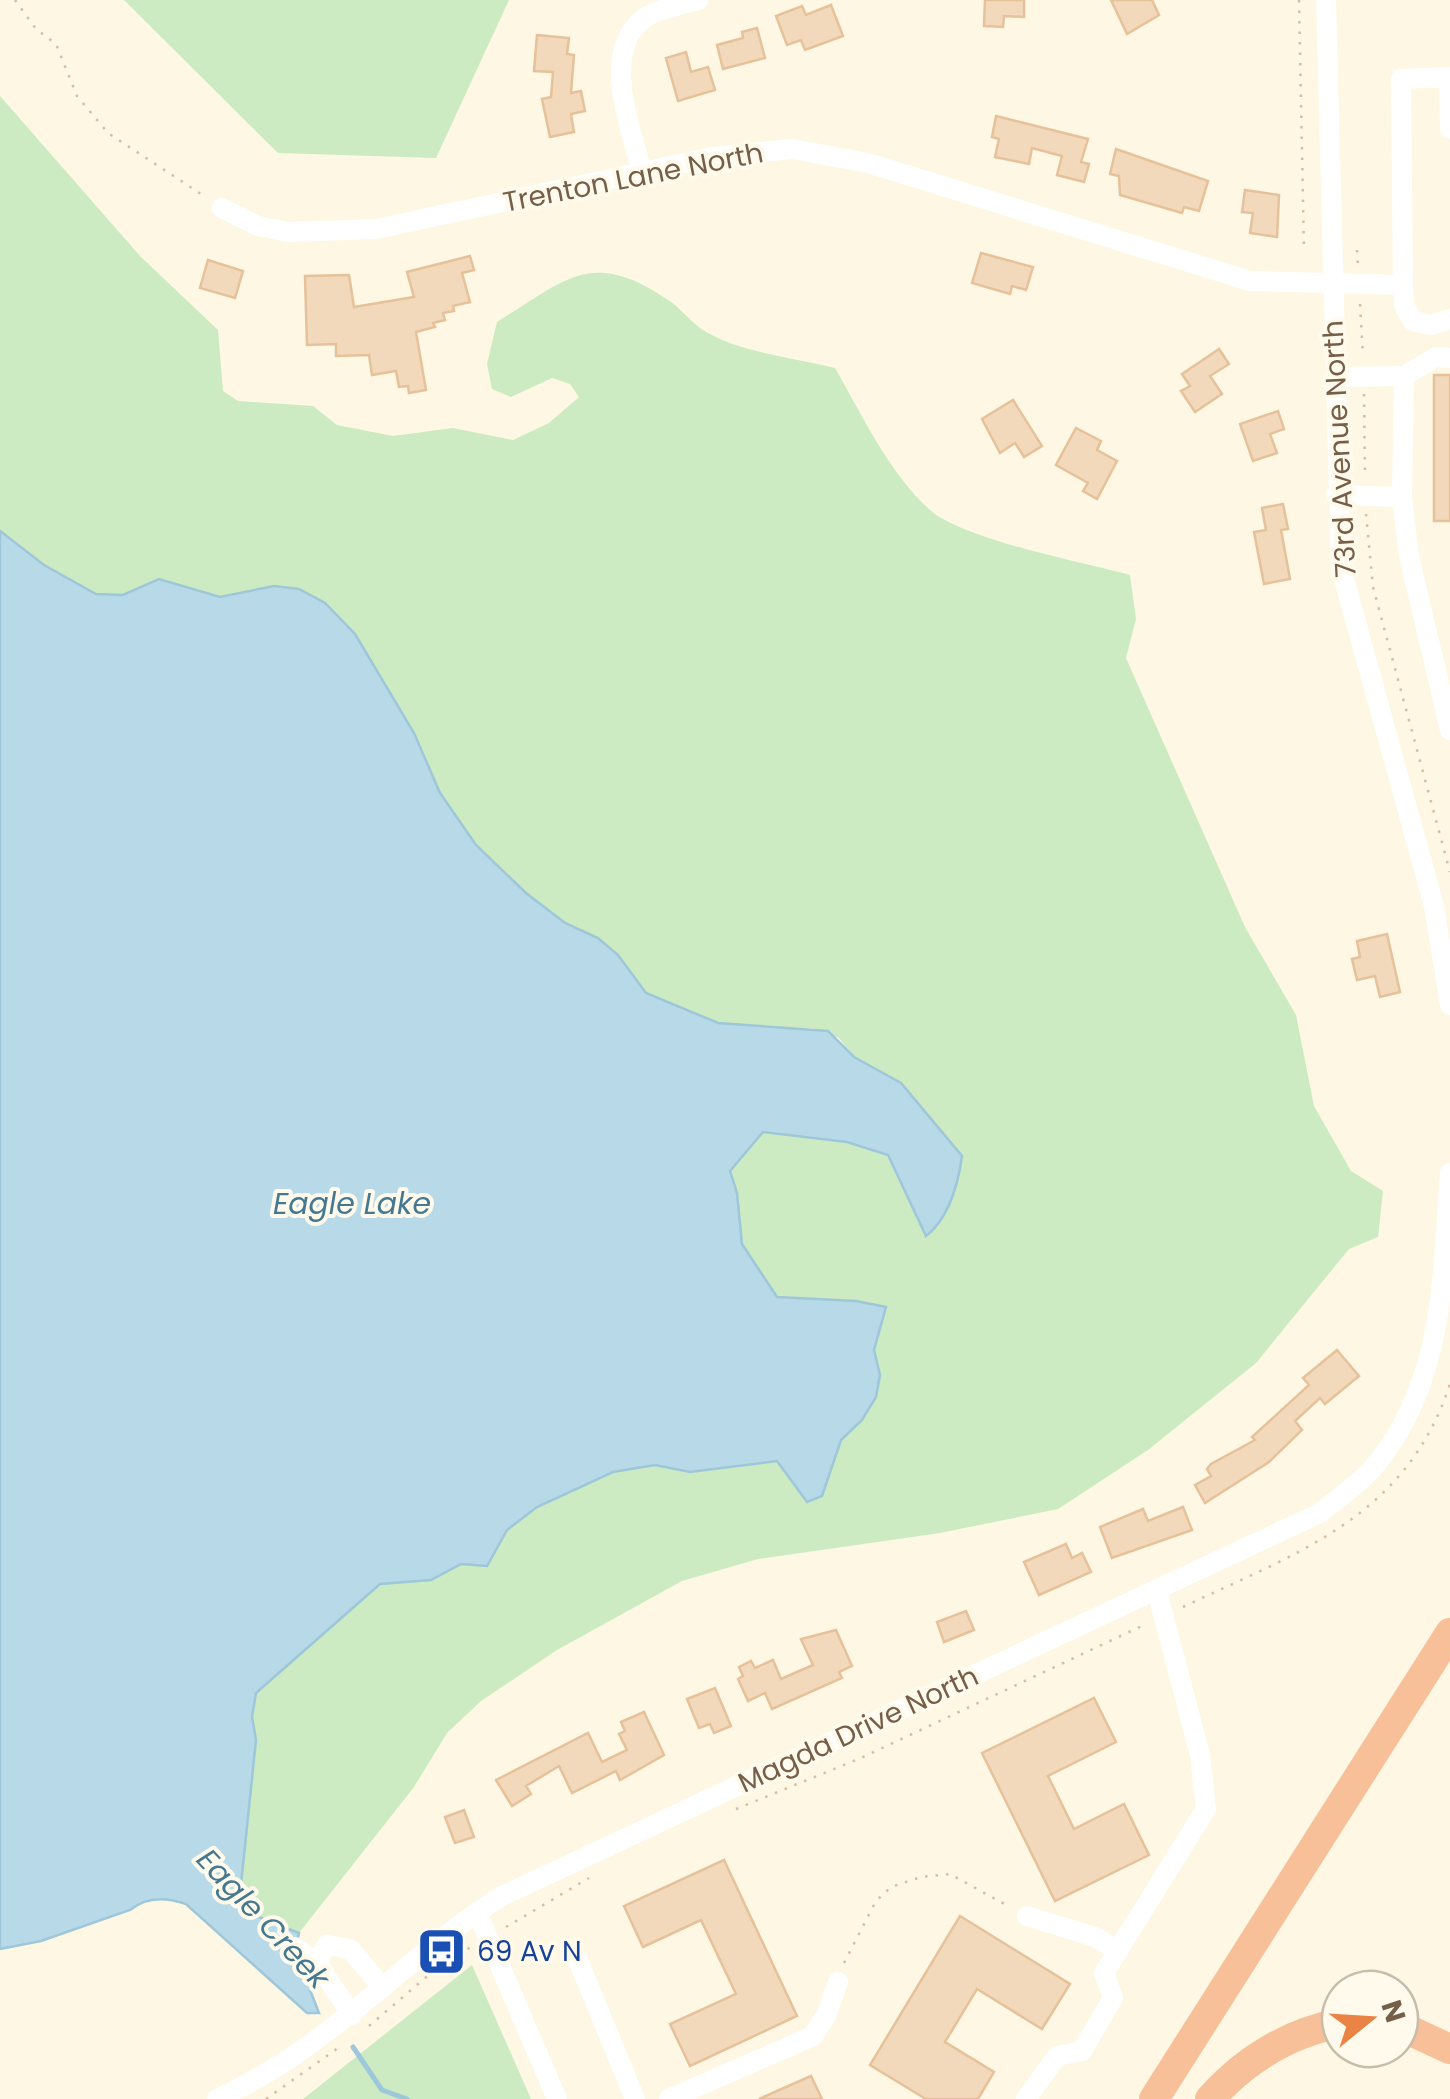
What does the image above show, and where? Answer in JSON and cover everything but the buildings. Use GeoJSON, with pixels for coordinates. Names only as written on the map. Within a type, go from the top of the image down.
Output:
{"type":"FeatureCollection","features":[{"type":"Feature","properties":{"kind":"highway"},"geometry":{"type":"LineString","coordinates":[[1154,2099],[1450,1633]]}},
{"type":"Feature","properties":{"kind":"highway"},"geometry":{"type":"LineString","coordinates":[[1210,2099],[1264,2053],[1320,2028]]}},
{"type":"Feature","properties":{"kind":"highway"},"geometry":{"type":"LineString","coordinates":[[1420,2032],[1450,2050]]}},
{"type":"Feature","properties":{"kind":"street"},"geometry":{"type":"LineString","coordinates":[[642,173],[624,91],[624,46],[646,18],[698,0]]}},
{"type":"Feature","properties":{"kind":"street","name":"73rd Avenue North"},"geometry":{"type":"LineString","coordinates":[[1326,0],[1336,495],[1347,596],[1434,906],[1447,958],[1450,1005]]}},
{"type":"Feature","properties":{"kind":"street"},"geometry":{"type":"LineString","coordinates":[[1450,129],[1449,77],[1401,79],[1404,306],[1413,321],[1431,325],[1450,319]]}},
{"type":"Feature","properties":{"kind":"street","name":"Trenton Lane North"},"geometry":{"type":"LineString","coordinates":[[222,208],[258,226],[288,232],[376,229],[752,151],[830,154],[1250,281],[1403,286]]}},
{"type":"Feature","properties":{"kind":"street"},"geometry":{"type":"LineString","coordinates":[[1335,377],[1364,380],[1404,376],[1436,357],[1450,358]]}},
{"type":"Feature","properties":{"kind":"street"},"geometry":{"type":"LineString","coordinates":[[1404,376],[1402,497],[1409,556],[1450,730]]}},
{"type":"Feature","properties":{"kind":"street"},"geometry":{"type":"LineString","coordinates":[[1336,495],[1402,497]]}},
{"type":"Feature","properties":{"kind":"street","name":"Magda Drive North"},"geometry":{"type":"LineString","coordinates":[[217,2099],[355,2024],[383,1988],[477,1912],[558,1868],[1288,1532],[1320,1513],[1371,1470],[1407,1421],[1421,1392],[1438,1320],[1450,1173]]}},
{"type":"Feature","properties":{"kind":"street"},"geometry":{"type":"LineString","coordinates":[[1026,2099],[1058,2056],[1082,2051],[1097,2027],[1113,1998],[1104,1974],[1206,1809],[1200,1756],[1157,1591]]}},
{"type":"Feature","properties":{"kind":"street"},"geometry":{"type":"LineString","coordinates":[[477,1912],[557,2099]]}},
{"type":"Feature","properties":{"kind":"street"},"geometry":{"type":"LineString","coordinates":[[1027,1916],[1095,1937],[1118,1951]]}},
{"type":"Feature","properties":{"kind":"street"},"geometry":{"type":"LineString","coordinates":[[317,1963],[327,1945],[350,1949],[383,1988]]}},
{"type":"Feature","properties":{"kind":"street"},"geometry":{"type":"LineString","coordinates":[[296,1947],[317,1963],[355,2024]]}},
{"type":"Feature","properties":{"kind":"street"},"geometry":{"type":"LineString","coordinates":[[578,1960],[635,2099]]}},
{"type":"Feature","properties":{"kind":"street"},"geometry":{"type":"LineString","coordinates":[[669,2099],[812,2036],[826,2016],[838,1982]]}},
{"type":"Feature","properties":{"kind":"path"},"geometry":{"type":"LineString","coordinates":[[15,0],[36,29],[56,44],[77,96],[108,133],[222,208]]}},
{"type":"Feature","properties":{"kind":"path"},"geometry":{"type":"LineString","coordinates":[[1299,0],[1304,250]]}},
{"type":"Feature","properties":{"kind":"path"},"geometry":{"type":"LineString","coordinates":[[1358,250],[1365,497],[1373,587],[1450,872]]}},
{"type":"Feature","properties":{"kind":"path"},"geometry":{"type":"LineString","coordinates":[[728,1812],[861,1758],[1314,1545],[1367,1512],[1411,1464],[1450,1384]]}},
{"type":"Feature","properties":{"kind":"path"},"geometry":{"type":"LineString","coordinates":[[838,1982],[876,1901],[891,1887],[920,1877],[950,1874],[1027,1916]]}},
{"type":"Feature","properties":{"kind":"path"},"geometry":{"type":"LineString","coordinates":[[355,2024],[386,2016],[444,1961],[592,1876]]}},
{"type":"Feature","properties":{"kind":"path"},"geometry":{"type":"LineString","coordinates":[[266,2099],[344,2044]]}},
{"type":"Feature","properties":{"kind":"green space"},"geometry":{"type":"Polygon","coordinates":[[[124,0],[509,0],[436,158],[278,153],[124,0]]]}},
{"type":"Feature","properties":{"kind":"green space"},"geometry":{"type":"Polygon","coordinates":[[[0,96],[140,256],[218,330],[223,391],[238,401],[313,406],[337,425],[393,436],[453,428],[513,440],[549,423],[579,397],[570,384],[552,378],[511,397],[492,389],[487,364],[497,322],[542,293],[580,275],[619,275],[668,300],[698,327],[718,338],[835,368],[902,479],[930,510],[946,521],[996,540],[1130,575],[1136,619],[1126,658],[1245,927],[1296,1015],[1314,1106],[1351,1171],[1383,1191],[1378,1237],[1349,1249],[1256,1363],[1148,1450],[1058,1509],[940,1533],[758,1559],[682,1581],[557,1650],[481,1701],[447,1733],[414,1787],[299,1933],[249,1913],[240,1894],[256,1741],[252,1717],[255,1693],[380,1584],[431,1580],[461,1564],[487,1566],[507,1530],[537,1507],[613,1472],[655,1465],[691,1472],[777,1461],[807,1502],[822,1496],[841,1440],[862,1420],[880,1375],[874,1350],[886,1308],[856,1301],[777,1297],[742,1244],[737,1193],[730,1171],[762,1132],[847,1142],[888,1155],[917,1218],[937,1227],[955,1190],[962,1156],[901,1083],[854,1057],[839,1038],[812,1028],[777,1030],[718,1023],[646,993],[618,956],[598,938],[565,923],[526,893],[476,845],[440,793],[414,733],[355,634],[325,603],[299,589],[274,586],[220,597],[159,579],[123,595],[95,594],[44,565],[0,531],[0,96]]]}},
{"type":"Feature","properties":{"kind":"green space"},"geometry":{"type":"Polygon","coordinates":[[[472,1965],[531,2099],[303,2099],[472,1965]]]}},
{"type":"Feature","properties":{"kind":"water","name":"Eagle Lake"},"geometry":{"type":"Polygon","coordinates":[[[0,531],[44,565],[96,594],[123,595],[159,579],[220,597],[274,586],[299,589],[325,603],[355,634],[414,733],[440,793],[476,845],[526,893],[565,923],[598,938],[618,955],[646,993],[718,1023],[828,1031],[854,1057],[901,1083],[962,1156],[951,1200],[941,1220],[926,1236],[888,1155],[847,1142],[763,1132],[730,1171],[737,1193],[742,1244],[777,1297],[856,1301],[886,1307],[874,1350],[880,1375],[876,1397],[862,1420],[841,1440],[822,1496],[807,1502],[777,1461],[690,1472],[655,1465],[613,1472],[537,1507],[507,1530],[487,1566],[461,1564],[431,1580],[380,1584],[256,1693],[252,1717],[256,1740],[240,1894],[249,1913],[299,1933],[295,1951],[319,2013],[307,2013],[186,1904],[171,1900],[150,1900],[41,1941],[0,1949],[0,531]]]}},
{"type":"Feature","properties":{"kind":"waterway","name":"Eagle Creek"},"geometry":{"type":"LineString","coordinates":[[353,2047],[382,2090],[407,2099]]}},
{"type":"Feature","properties":{"kind":"place","name":"69 Av N"},"geometry":{"type":"Point","coordinates":[442,1951]}}]}
